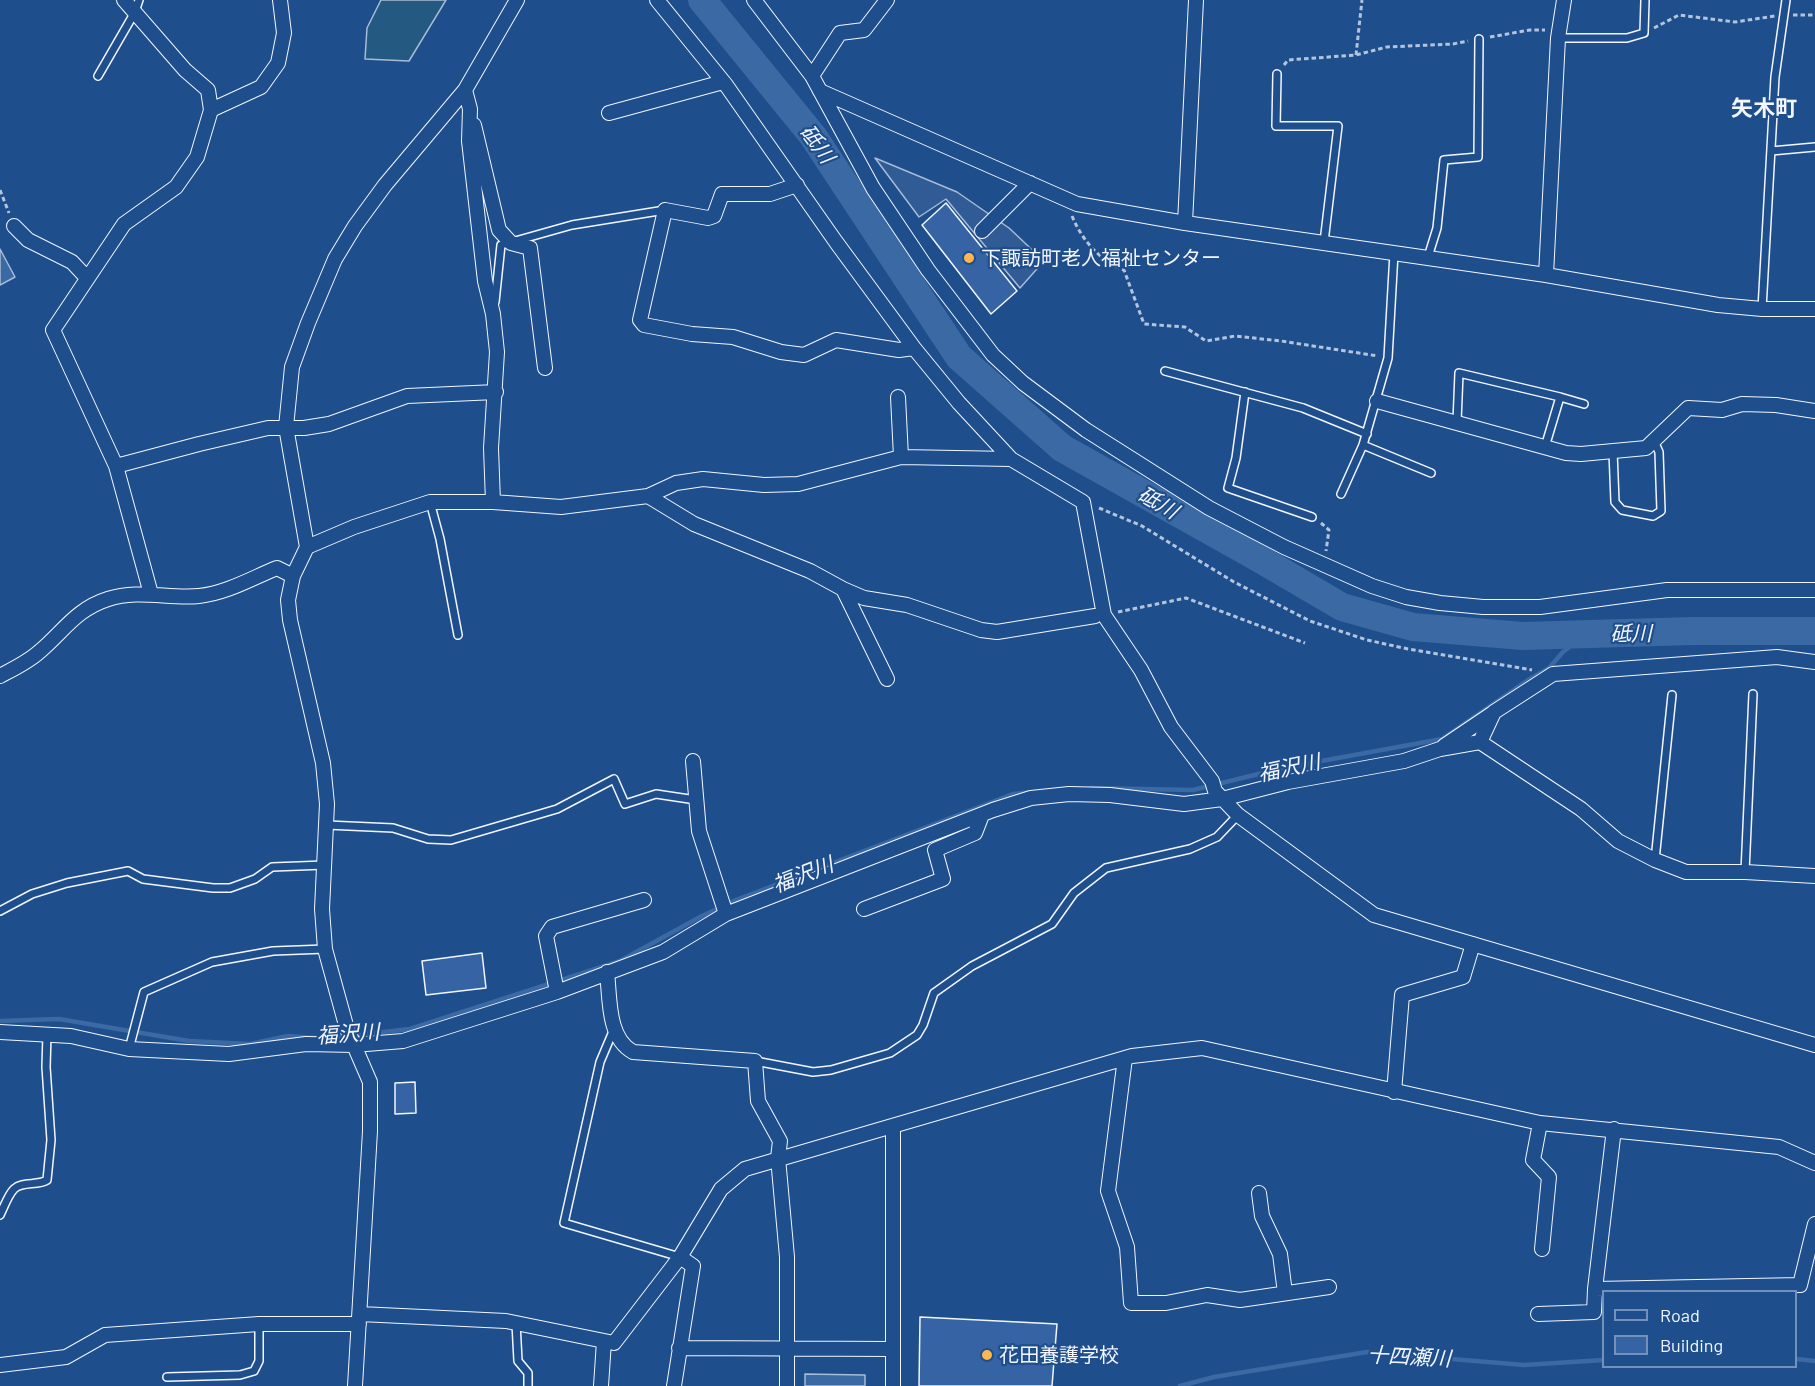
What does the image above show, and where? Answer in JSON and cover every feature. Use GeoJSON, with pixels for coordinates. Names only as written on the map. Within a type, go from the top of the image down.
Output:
{"type":"FeatureCollection","features":[{"type":"Feature","properties":{"kind":"street"},"geometry":{"type":"LineString","coordinates":[[124,0],[137,6],[185,70],[208,90],[212,110],[197,157],[176,187],[124,224],[53,330],[116,466],[151,594]]}},
{"type":"Feature","properties":{"kind":"street"},"geometry":{"type":"LineString","coordinates":[[212,110],[261,87],[278,63],[284,33],[280,0]]}},
{"type":"Feature","properties":{"kind":"street"},"geometry":{"type":"LineString","coordinates":[[355,1386],[370,1131],[370,1082],[346,1029],[325,949],[322,909],[327,825],[323,763],[290,620],[288,600],[293,576],[307,547],[286,427],[292,367],[335,259],[354,226],[385,185],[465,90],[517,0]]}},
{"type":"Feature","properties":{"kind":"street"},"geometry":{"type":"LineString","coordinates":[[657,0],[723,82],[914,348],[959,403],[1011,459],[1083,502],[1100,616],[1141,670],[1171,727],[1216,790],[1238,815],[1374,915],[1815,1045]]}},
{"type":"Feature","properties":{"kind":"street"},"geometry":{"type":"LineString","coordinates":[[754,0],[812,76],[873,188],[928,270],[993,355],[1023,383],[1086,430],[1209,508],[1284,547],[1372,586],[1406,597],[1484,608],[1540,607],[1667,590],[1815,590]]}},
{"type":"Feature","properties":{"kind":"street"},"geometry":{"type":"LineString","coordinates":[[812,76],[840,33],[864,30],[887,0]]}},
{"type":"Feature","properties":{"kind":"street"},"geometry":{"type":"LineString","coordinates":[[1185,223],[1196,0]]}},
{"type":"Feature","properties":{"kind":"street"},"geometry":{"type":"LineString","coordinates":[[1546,275],[1559,34],[1564,0]]}},
{"type":"Feature","properties":{"kind":"street"},"geometry":{"type":"LineString","coordinates":[[609,113],[723,82]]}},
{"type":"Feature","properties":{"kind":"street"},"geometry":{"type":"LineString","coordinates":[[465,90],[500,230],[510,243],[530,248],[545,368]]}},
{"type":"Feature","properties":{"kind":"street"},"geometry":{"type":"LineString","coordinates":[[820,90],[1077,204],[1185,223],[1546,275],[1718,305],[1762,309],[1815,309]]}},
{"type":"Feature","properties":{"kind":"street"},"geometry":{"type":"LineString","coordinates":[[470,109],[471,163],[485,281],[493,314],[497,352],[491,448],[493,502]]}},
{"type":"Feature","properties":{"kind":"street"},"geometry":{"type":"LineString","coordinates":[[982,231],[1030,183]]}},
{"type":"Feature","properties":{"kind":"street"},"geometry":{"type":"LineString","coordinates":[[797,185],[770,194],[722,194],[714,216],[708,218],[665,210],[640,320],[644,325],[692,334],[733,337],[781,352],[804,355],[836,340],[899,350],[914,348]]}},
{"type":"Feature","properties":{"kind":"street"},"geometry":{"type":"LineString","coordinates":[[14,226],[28,240],[72,262],[87,278]]}},
{"type":"Feature","properties":{"kind":"street"},"geometry":{"type":"LineString","coordinates":[[116,466],[268,428],[304,428],[329,424],[407,396],[496,393]]}},
{"type":"Feature","properties":{"kind":"street"},"geometry":{"type":"LineString","coordinates":[[898,397],[901,457]]}},
{"type":"Feature","properties":{"kind":"street"},"geometry":{"type":"LineString","coordinates":[[1377,401],[1545,447],[1581,454],[1646,448],[1688,408],[1722,410],[1742,404],[1776,405],[1815,411]]}},
{"type":"Feature","properties":{"kind":"street"},"geometry":{"type":"LineString","coordinates":[[307,547],[354,527],[430,502],[493,502],[561,507],[648,496],[676,483],[704,479],[764,485],[798,484],[901,457],[1011,459]]}},
{"type":"Feature","properties":{"kind":"street"},"geometry":{"type":"LineString","coordinates":[[648,496],[694,524],[810,571],[864,598],[907,605],[981,630],[997,632],[1100,616]]}},
{"type":"Feature","properties":{"kind":"street"},"geometry":{"type":"LineString","coordinates":[[0,676],[37,654],[72,618],[92,605],[109,598],[131,594],[196,596],[217,593],[278,568],[293,576]]}},
{"type":"Feature","properties":{"kind":"street"},"geometry":{"type":"LineString","coordinates":[[843,589],[887,679]]}},
{"type":"Feature","properties":{"kind":"street"},"geometry":{"type":"LineString","coordinates":[[1440,749],[1553,674],[1777,657],[1815,662]]}},
{"type":"Feature","properties":{"kind":"street"},"geometry":{"type":"LineString","coordinates":[[1480,742],[1494,712]]}},
{"type":"Feature","properties":{"kind":"street"},"geometry":{"type":"LineString","coordinates":[[0,1032],[71,1036],[129,1049],[229,1054],[306,1044],[354,1045],[403,1041],[557,992],[663,952],[726,914],[1031,798],[1069,794],[1110,795],[1184,804],[1216,790],[1287,782],[1404,760],[1440,749],[1480,742],[1581,809],[1618,841],[1655,860],[1686,872],[1745,872],[1815,876]]}},
{"type":"Feature","properties":{"kind":"street"},"geometry":{"type":"LineString","coordinates":[[693,761],[699,831],[726,914]]}},
{"type":"Feature","properties":{"kind":"street"},"geometry":{"type":"LineString","coordinates":[[864,909],[943,879],[935,850],[975,833],[982,815]]}},
{"type":"Feature","properties":{"kind":"street"},"geometry":{"type":"LineString","coordinates":[[557,992],[546,936],[552,927],[644,900]]}},
{"type":"Feature","properties":{"kind":"street"},"geometry":{"type":"LineString","coordinates":[[1394,1092],[1402,995],[1463,977],[1473,944]]}},
{"type":"Feature","properties":{"kind":"street"},"geometry":{"type":"LineString","coordinates":[[607,972],[614,1029],[624,1047],[633,1052],[755,1061],[758,1101],[780,1141],[778,1158],[787,1257],[787,1386]]}},
{"type":"Feature","properties":{"kind":"street"},"geometry":{"type":"LineString","coordinates":[[0,1365],[66,1357],[105,1335],[359,1319],[506,1321],[614,1343],[680,1257],[721,1189],[745,1169],[1125,1058],[1202,1048],[1540,1123],[1779,1148],[1815,1163]]}},
{"type":"Feature","properties":{"kind":"street"},"geometry":{"type":"LineString","coordinates":[[1125,1058],[1108,1191],[1126,1247],[1131,1303],[1166,1303],[1207,1295],[1240,1300],[1329,1287]]}},
{"type":"Feature","properties":{"kind":"street"},"geometry":{"type":"LineString","coordinates":[[1540,1123],[1533,1160],[1549,1177],[1542,1249]]}},
{"type":"Feature","properties":{"kind":"street"},"geometry":{"type":"LineString","coordinates":[[893,1126],[893,1386]]}},
{"type":"Feature","properties":{"kind":"street"},"geometry":{"type":"LineString","coordinates":[[1538,1314],[1594,1312],[1614,1129]]}},
{"type":"Feature","properties":{"kind":"street"},"geometry":{"type":"LineString","coordinates":[[1259,1193],[1262,1216],[1280,1254],[1285,1293]]}},
{"type":"Feature","properties":{"kind":"street"},"geometry":{"type":"LineString","coordinates":[[1595,1289],[1800,1285],[1815,1224]]}},
{"type":"Feature","properties":{"kind":"street"},"geometry":{"type":"LineString","coordinates":[[674,1386],[693,1266],[680,1257]]}},
{"type":"Feature","properties":{"kind":"street"},"geometry":{"type":"LineString","coordinates":[[601,1386],[604,1341]]}},
{"type":"Feature","properties":{"kind":"street"},"geometry":{"type":"LineString","coordinates":[[679,1348],[893,1349]]}},
{"type":"Feature","properties":{"kind":"lane"},"geometry":{"type":"LineString","coordinates":[[1559,34],[1627,38],[1644,33],[1645,0]]}},
{"type":"Feature","properties":{"kind":"lane"},"geometry":{"type":"LineString","coordinates":[[1762,309],[1775,77],[1786,0]]}},
{"type":"Feature","properties":{"kind":"lane"},"geometry":{"type":"LineString","coordinates":[[98,76],[137,6]]}},
{"type":"Feature","properties":{"kind":"lane"},"geometry":{"type":"LineString","coordinates":[[1428,257],[1437,228],[1444,160],[1478,157],[1479,39]]}},
{"type":"Feature","properties":{"kind":"lane"},"geometry":{"type":"LineString","coordinates":[[1277,74],[1276,126],[1338,126],[1324,242]]}},
{"type":"Feature","properties":{"kind":"lane"},"geometry":{"type":"LineString","coordinates":[[1771,151],[1815,147]]}},
{"type":"Feature","properties":{"kind":"lane"},"geometry":{"type":"LineString","coordinates":[[493,314],[501,245],[572,225],[665,210]]}},
{"type":"Feature","properties":{"kind":"lane"},"geometry":{"type":"LineString","coordinates":[[1341,494],[1363,445],[1389,358],[1394,253]]}},
{"type":"Feature","properties":{"kind":"lane"},"geometry":{"type":"LineString","coordinates":[[1165,371],[1303,408],[1366,434]]}},
{"type":"Feature","properties":{"kind":"lane"},"geometry":{"type":"LineString","coordinates":[[1457,422],[1459,373],[1584,405]]}},
{"type":"Feature","properties":{"kind":"lane"},"geometry":{"type":"LineString","coordinates":[[1245,392],[1236,458],[1228,488],[1312,517]]}},
{"type":"Feature","properties":{"kind":"lane"},"geometry":{"type":"LineString","coordinates":[[1545,447],[1560,397]]}},
{"type":"Feature","properties":{"kind":"lane"},"geometry":{"type":"LineString","coordinates":[[1613,451],[1615,502],[1622,510],[1653,516],[1661,511],[1659,452],[1654,441]]}},
{"type":"Feature","properties":{"kind":"lane"},"geometry":{"type":"LineString","coordinates":[[1363,445],[1431,473]]}},
{"type":"Feature","properties":{"kind":"lane"},"geometry":{"type":"LineString","coordinates":[[430,502],[440,538],[458,634]]}},
{"type":"Feature","properties":{"kind":"lane"},"geometry":{"type":"LineString","coordinates":[[1655,860],[1672,694]]}},
{"type":"Feature","properties":{"kind":"lane"},"geometry":{"type":"LineString","coordinates":[[1745,872],[1753,694]]}},
{"type":"Feature","properties":{"kind":"lane"},"geometry":{"type":"LineString","coordinates":[[327,825],[393,828],[428,839],[451,840],[557,809],[614,779],[625,804],[656,794],[697,800]]}},
{"type":"Feature","properties":{"kind":"lane"},"geometry":{"type":"LineString","coordinates":[[755,1061],[813,1072],[831,1070],[890,1053],[917,1035],[923,1025],[934,993],[972,966],[1052,924],[1074,893],[1106,868],[1190,849],[1216,837],[1238,815]]}},
{"type":"Feature","properties":{"kind":"lane"},"geometry":{"type":"LineString","coordinates":[[0,911],[32,894],[67,883],[128,871],[143,879],[230,888],[255,879],[273,867],[325,865]]}},
{"type":"Feature","properties":{"kind":"lane"},"geometry":{"type":"LineString","coordinates":[[129,1049],[144,993],[212,962],[273,951],[325,949]]}},
{"type":"Feature","properties":{"kind":"lane"},"geometry":{"type":"LineString","coordinates":[[614,1029],[600,1062],[564,1223],[680,1257]]}},
{"type":"Feature","properties":{"kind":"lane"},"geometry":{"type":"LineString","coordinates":[[0,1215],[14,1189],[19,1185],[41,1184],[47,1180],[51,1140],[46,1067],[47,1035]]}},
{"type":"Feature","properties":{"kind":"lane"},"geometry":{"type":"LineString","coordinates":[[516,1323],[518,1360],[528,1373],[528,1386]]}},
{"type":"Feature","properties":{"kind":"lane"},"geometry":{"type":"LineString","coordinates":[[167,1377],[240,1375],[254,1371],[259,1361],[259,1324]]}},
{"type":"Feature","properties":{"kind":"path"},"geometry":{"type":"LineString","coordinates":[[1356,55],[1362,0]]}},
{"type":"Feature","properties":{"kind":"path"},"geometry":{"type":"LineString","coordinates":[[1644,33],[1679,15],[1735,22],[1784,15],[1815,15]]}},
{"type":"Feature","properties":{"kind":"path"},"geometry":{"type":"LineString","coordinates":[[1277,74],[1288,60],[1356,55],[1387,47],[1453,44],[1530,30],[1559,34]]}},
{"type":"Feature","properties":{"kind":"path"},"geometry":{"type":"LineString","coordinates":[[0,190],[14,226]]}},
{"type":"Feature","properties":{"kind":"path"},"geometry":{"type":"LineString","coordinates":[[1064,198],[1079,232],[1108,264],[1124,270],[1144,324],[1185,327],[1206,341],[1235,336],[1389,358]]}},
{"type":"Feature","properties":{"kind":"path"},"geometry":{"type":"LineString","coordinates":[[1083,502],[1143,526],[1234,582],[1310,621],[1367,640],[1408,649],[1553,674]]}},
{"type":"Feature","properties":{"kind":"path"},"geometry":{"type":"LineString","coordinates":[[1312,517],[1329,530],[1324,565]]}},
{"type":"Feature","properties":{"kind":"path"},"geometry":{"type":"LineString","coordinates":[[1100,616],[1186,598],[1305,643]]}},
{"type":"Feature","properties":{"kind":"shaded area"},"geometry":{"type":"Polygon","coordinates":[[[381,0],[446,0],[409,61],[365,59],[367,28],[381,0]]]}},
{"type":"Feature","properties":{"kind":"shaded area","name":"下諏訪町老人福祉センター"},"geometry":{"type":"Polygon","coordinates":[[[875,158],[957,192],[1009,228],[1044,261],[1020,288],[946,199],[919,217],[875,158]]]}},
{"type":"Feature","properties":{"kind":"shaded area"},"geometry":{"type":"Polygon","coordinates":[[[0,249],[15,277],[0,285],[0,249]]]}},
{"type":"Feature","properties":{"kind":"shaded area"},"geometry":{"type":"Polygon","coordinates":[[[805,1374],[865,1375],[865,1386],[805,1386],[805,1374]]]}},
{"type":"Feature","properties":{"kind":"building","name":"下諏訪町老人福祉センター"},"geometry":{"type":"Polygon","coordinates":[[[946,203],[1017,291],[991,314],[922,225],[946,203]]]}},
{"type":"Feature","properties":{"kind":"building"},"geometry":{"type":"Polygon","coordinates":[[[482,953],[486,988],[426,995],[422,961],[482,953]]]}},
{"type":"Feature","properties":{"kind":"building"},"geometry":{"type":"Polygon","coordinates":[[[415,1082],[416,1113],[395,1114],[395,1083],[415,1082]]]}},
{"type":"Feature","properties":{"kind":"building","name":"花田養護学校"},"geometry":{"type":"Polygon","coordinates":[[[920,1317],[1057,1324],[1052,1386],[919,1386],[920,1317]]]}},
{"type":"Feature","properties":{"kind":"waterway","name":"砥川"},"geometry":{"type":"LineString","coordinates":[[702,0],[813,136],[959,357],[1062,448],[1342,607],[1413,627],[1523,636],[1692,631],[1815,631]]}},
{"type":"Feature","properties":{"kind":"waterway","name":"福沢川"},"geometry":{"type":"LineString","coordinates":[[1091,788],[1193,790],[1283,768],[1442,739],[1549,668],[1563,652],[1585,635]]}},
{"type":"Feature","properties":{"kind":"waterway","name":"福沢川"},"geometry":{"type":"LineString","coordinates":[[330,1038],[410,1029],[620,961],[736,900],[1013,794],[1031,792]]}},
{"type":"Feature","properties":{"kind":"waterway","name":"福沢川"},"geometry":{"type":"LineString","coordinates":[[0,1021],[59,1019],[189,1041],[250,1044],[288,1036],[316,1038]]}},
{"type":"Feature","properties":{"kind":"waterway","name":"十四瀬川"},"geometry":{"type":"LineString","coordinates":[[1180,1386],[1214,1377],[1367,1352],[1524,1365],[1602,1360]]}},
{"type":"Feature","properties":{"kind":"waterway","name":"十四瀬川"},"geometry":{"type":"LineString","coordinates":[[1797,1359],[1815,1361]]}},
{"type":"Feature","properties":{"kind":"place","name":"下諏訪町老人福祉センター"},"geometry":{"type":"Point","coordinates":[969,258]}},
{"type":"Feature","properties":{"kind":"place","name":"花田養護学校"},"geometry":{"type":"Point","coordinates":[987,1355]}},
{"type":"Feature","properties":{"kind":"district","name":"矢木町"},"geometry":{"type":"Point","coordinates":[1764,109]}}]}
